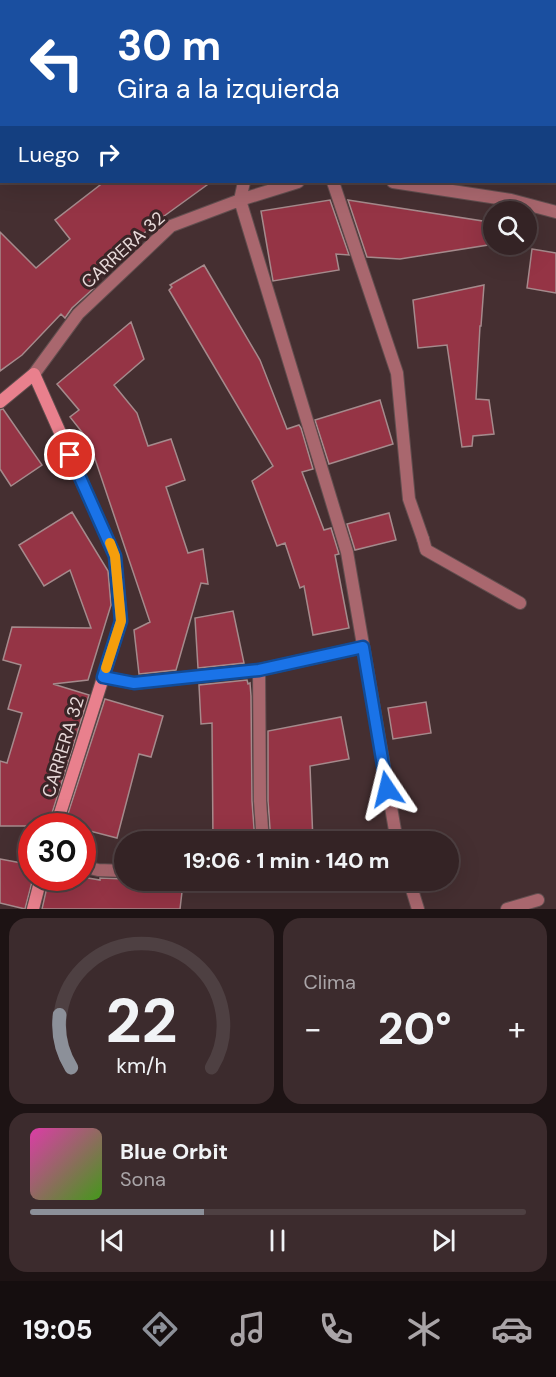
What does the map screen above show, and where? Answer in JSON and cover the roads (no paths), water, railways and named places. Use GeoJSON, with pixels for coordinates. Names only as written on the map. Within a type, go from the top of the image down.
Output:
{"type":"FeatureCollection","features":[{"type":"Feature","properties":{"kind":"main road","name":"CARRERA 32"},"geometry":{"type":"LineString","coordinates":[[0,402],[34,374],[115,556],[121,621],[60,813]]}},
{"type":"Feature","properties":{"kind":"main road"},"geometry":{"type":"LineString","coordinates":[[33,909],[38,891]]}},
{"type":"Feature","properties":{"kind":"street"},"geometry":{"type":"LineString","coordinates":[[244,183],[240,200],[347,552],[395,831]]}},
{"type":"Feature","properties":{"kind":"street","name":"CARRERA 32"},"geometry":{"type":"LineString","coordinates":[[34,374],[78,314],[171,226],[240,200],[295,183]]}},
{"type":"Feature","properties":{"kind":"street"},"geometry":{"type":"LineString","coordinates":[[333,183],[398,373],[409,499],[426,550],[520,603]]}},
{"type":"Feature","properties":{"kind":"street"},"geometry":{"type":"LineString","coordinates":[[400,183],[511,200],[556,212]]}},
{"type":"Feature","properties":{"kind":"street"},"geometry":{"type":"LineString","coordinates":[[103,677],[134,683],[259,670],[363,647]]}},
{"type":"Feature","properties":{"kind":"street"},"geometry":{"type":"LineString","coordinates":[[259,670],[262,831]]}},
{"type":"Feature","properties":{"kind":"street"},"geometry":{"type":"LineString","coordinates":[[96,870],[114,871]]}},
{"type":"Feature","properties":{"kind":"street"},"geometry":{"type":"LineString","coordinates":[[413,891],[418,909]]}},
{"type":"Feature","properties":{"kind":"street"},"geometry":{"type":"LineString","coordinates":[[507,909],[538,900]]}}]}
